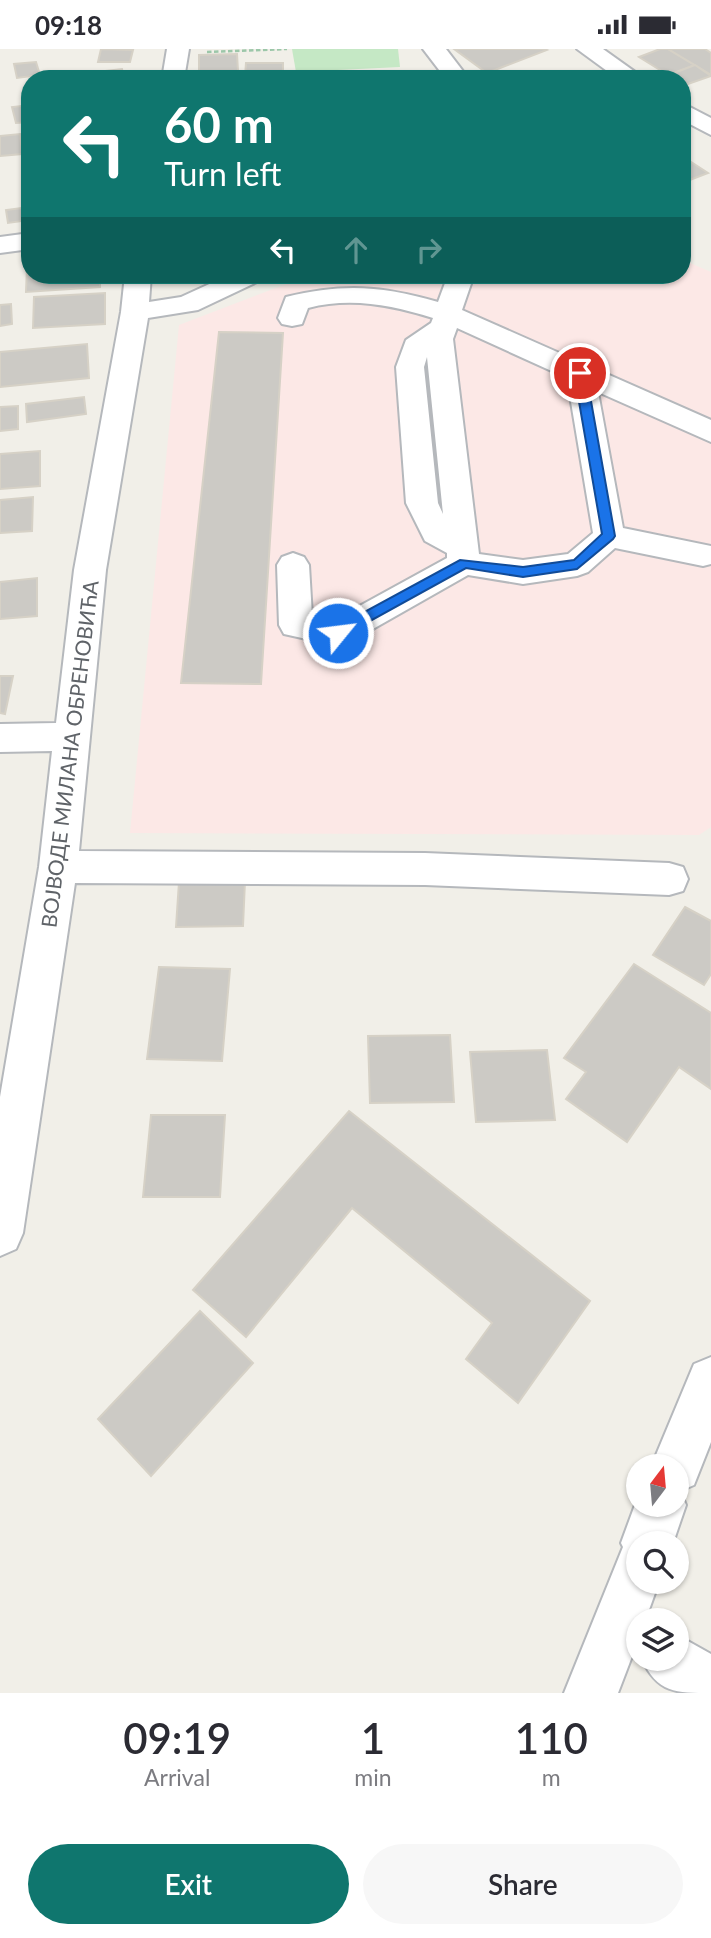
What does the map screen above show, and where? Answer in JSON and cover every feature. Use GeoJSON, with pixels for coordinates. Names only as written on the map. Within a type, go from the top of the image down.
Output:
{"type":"FeatureCollection","features":[{"type":"Feature","properties":{"kind":"street"},"geometry":{"type":"LineString","coordinates":[[435,49],[451,70]]}},
{"type":"Feature","properties":{"kind":"street"},"geometry":{"type":"LineString","coordinates":[[588,49],[620,70]]}},
{"type":"Feature","properties":{"kind":"street"},"geometry":{"type":"LineString","coordinates":[[175,70],[178,51]]}},
{"type":"Feature","properties":{"kind":"street"},"geometry":{"type":"LineString","coordinates":[[692,107],[711,128]]}},
{"type":"Feature","properties":{"kind":"street"},"geometry":{"type":"LineString","coordinates":[[0,245],[21,242]]}},
{"type":"Feature","properties":{"kind":"street"},"geometry":{"type":"LineString","coordinates":[[137,291],[175,284]]}},
{"type":"Feature","properties":{"kind":"street"},"geometry":{"type":"LineString","coordinates":[[137,291],[188,305],[231,284]]}},
{"type":"Feature","properties":{"kind":"street"},"geometry":{"type":"LineString","coordinates":[[458,284],[439,339],[463,555]]}},
{"type":"Feature","properties":{"kind":"street","name":"ВОЈВОДЕ МИЛАНА ОБРЕНОВИЋА"},"geometry":{"type":"LineString","coordinates":[[0,1233],[58,867],[90,571],[137,291]]}},
{"type":"Feature","properties":{"kind":"street"},"geometry":{"type":"LineString","coordinates":[[292,318],[296,303],[324,295],[352,292],[405,300],[445,321],[580,373],[711,432]]}},
{"type":"Feature","properties":{"kind":"street"},"geometry":{"type":"LineString","coordinates":[[580,373],[609,536]]}},
{"type":"Feature","properties":{"kind":"street"},"geometry":{"type":"LineString","coordinates":[[625,394],[711,402]]}},
{"type":"Feature","properties":{"kind":"street"},"geometry":{"type":"LineString","coordinates":[[293,565],[296,625],[338,633],[463,555],[523,572],[577,564],[609,536]]}},
{"type":"Feature","properties":{"kind":"street"},"geometry":{"type":"LineString","coordinates":[[609,536],[703,555]]}},
{"type":"Feature","properties":{"kind":"street"},"geometry":{"type":"LineString","coordinates":[[0,738],[72,737]]}},
{"type":"Feature","properties":{"kind":"street"},"geometry":{"type":"LineString","coordinates":[[58,867],[425,869],[669,879]]}},
{"type":"Feature","properties":{"kind":"street"},"geometry":{"type":"LineString","coordinates":[[681,1454],[711,1381]]}},
{"type":"Feature","properties":{"kind":"street"},"geometry":{"type":"LineString","coordinates":[[591,1693],[626,1637]]}},
{"type":"Feature","properties":{"kind":"street"},"geometry":{"type":"LineString","coordinates":[[688,1671],[711,1685]]}},
{"type":"Feature","properties":{"kind":"path"},"geometry":{"type":"LineString","coordinates":[[178,51],[287,49]]}},
{"type":"Feature","properties":{"kind":"shaded area"},"geometry":{"type":"Polygon","coordinates":[[[691,263],[711,272],[711,827],[699,835],[130,833],[179,325],[286,284],[691,284],[691,263]]]}},
{"type":"Feature","properties":{"kind":"green space"},"geometry":{"type":"Polygon","coordinates":[[[292,49],[398,49],[400,67],[296,70],[292,49]]]}},
{"type":"Feature","properties":{"kind":"building"},"geometry":{"type":"Polygon","coordinates":[[[101,49],[133,50],[130,62],[98,62],[101,49]]]}},
{"type":"Feature","properties":{"kind":"building"},"geometry":{"type":"Polygon","coordinates":[[[454,49],[547,50],[495,70],[483,70],[454,49]]]}},
{"type":"Feature","properties":{"kind":"building"},"geometry":{"type":"Polygon","coordinates":[[[660,49],[668,49],[695,65],[682,70],[660,70],[639,57],[660,49]]]}},
{"type":"Feature","properties":{"kind":"building"},"geometry":{"type":"Polygon","coordinates":[[[668,49],[705,49],[711,53],[711,75],[668,49]]]}},
{"type":"Feature","properties":{"kind":"building"},"geometry":{"type":"Polygon","coordinates":[[[237,54],[238,70],[199,70],[199,55],[237,54]]]}},
{"type":"Feature","properties":{"kind":"building"},"geometry":{"type":"Polygon","coordinates":[[[36,62],[38,70],[21,70],[21,77],[17,78],[14,64],[36,62]]]}},
{"type":"Feature","properties":{"kind":"building"},"geometry":{"type":"Polygon","coordinates":[[[246,63],[283,63],[283,70],[245,70],[246,63]]]}},
{"type":"Feature","properties":{"kind":"building"},"geometry":{"type":"Polygon","coordinates":[[[695,65],[711,76],[691,83],[691,70],[682,70],[695,65]]]}},
{"type":"Feature","properties":{"kind":"building"},"geometry":{"type":"Polygon","coordinates":[[[21,106],[21,123],[16,123],[12,107],[21,106]]]}},
{"type":"Feature","properties":{"kind":"building"},"geometry":{"type":"Polygon","coordinates":[[[20,134],[21,154],[0,156],[0,136],[20,134]]]}},
{"type":"Feature","properties":{"kind":"building"},"geometry":{"type":"Polygon","coordinates":[[[691,162],[708,173],[691,180],[691,162]]]}},
{"type":"Feature","properties":{"kind":"building"},"geometry":{"type":"Polygon","coordinates":[[[21,208],[21,221],[8,223],[6,210],[21,208]]]}},
{"type":"Feature","properties":{"kind":"building"},"geometry":{"type":"Polygon","coordinates":[[[26,284],[100,284],[100,287],[26,292],[26,284]]]}},
{"type":"Feature","properties":{"kind":"building"},"geometry":{"type":"Polygon","coordinates":[[[105,293],[105,324],[33,328],[34,297],[105,293]]]}},
{"type":"Feature","properties":{"kind":"building"},"geometry":{"type":"Polygon","coordinates":[[[11,304],[12,324],[0,326],[0,305],[11,304]]]}},
{"type":"Feature","properties":{"kind":"building"},"geometry":{"type":"Polygon","coordinates":[[[219,332],[283,333],[261,684],[181,683],[219,332]]]}},
{"type":"Feature","properties":{"kind":"building"},"geometry":{"type":"Polygon","coordinates":[[[87,344],[89,378],[0,387],[0,352],[87,344]]]}},
{"type":"Feature","properties":{"kind":"building"},"geometry":{"type":"Polygon","coordinates":[[[84,397],[86,414],[27,422],[26,404],[84,397]]]}},
{"type":"Feature","properties":{"kind":"building"},"geometry":{"type":"Polygon","coordinates":[[[18,406],[18,429],[0,431],[0,407],[18,406]]]}},
{"type":"Feature","properties":{"kind":"building"},"geometry":{"type":"Polygon","coordinates":[[[40,451],[40,486],[0,489],[0,454],[40,451]]]}},
{"type":"Feature","properties":{"kind":"building"},"geometry":{"type":"Polygon","coordinates":[[[33,497],[32,531],[0,533],[0,500],[33,497]]]}},
{"type":"Feature","properties":{"kind":"building"},"geometry":{"type":"Polygon","coordinates":[[[37,578],[37,616],[0,619],[0,582],[37,578]]]}},
{"type":"Feature","properties":{"kind":"building"},"geometry":{"type":"Polygon","coordinates":[[[0,676],[13,676],[5,714],[0,713],[0,676]]]}},
{"type":"Feature","properties":{"kind":"building"},"geometry":{"type":"Polygon","coordinates":[[[245,881],[243,926],[176,927],[179,882],[245,881]]]}},
{"type":"Feature","properties":{"kind":"building"},"geometry":{"type":"Polygon","coordinates":[[[685,907],[711,921],[711,974],[704,985],[653,955],[685,907]]]}},
{"type":"Feature","properties":{"kind":"building"},"geometry":{"type":"Polygon","coordinates":[[[634,964],[711,1013],[711,1089],[679,1067],[627,1142],[566,1099],[586,1072],[564,1058],[634,964]]]}},
{"type":"Feature","properties":{"kind":"building"},"geometry":{"type":"Polygon","coordinates":[[[159,967],[230,969],[222,1061],[147,1059],[159,967]]]}},
{"type":"Feature","properties":{"kind":"building"},"geometry":{"type":"Polygon","coordinates":[[[450,1035],[454,1102],[370,1103],[368,1036],[450,1035]]]}},
{"type":"Feature","properties":{"kind":"building"},"geometry":{"type":"Polygon","coordinates":[[[547,1050],[555,1120],[476,1122],[470,1052],[547,1050]]]}},
{"type":"Feature","properties":{"kind":"building"},"geometry":{"type":"Polygon","coordinates":[[[349,1111],[590,1301],[518,1403],[466,1359],[492,1323],[352,1208],[246,1337],[193,1290],[349,1111]]]}},
{"type":"Feature","properties":{"kind":"building"},"geometry":{"type":"Polygon","coordinates":[[[151,1115],[225,1115],[220,1197],[143,1197],[151,1115]]]}},
{"type":"Feature","properties":{"kind":"building"},"geometry":{"type":"Polygon","coordinates":[[[200,1311],[253,1363],[151,1476],[98,1419],[200,1311]]]}},
{"type":"Feature","properties":{"kind":"route"},"geometry":{"type":"LineString","coordinates":[[338,633],[464,563],[523,572],[577,564],[609,536],[580,373]]}}]}
